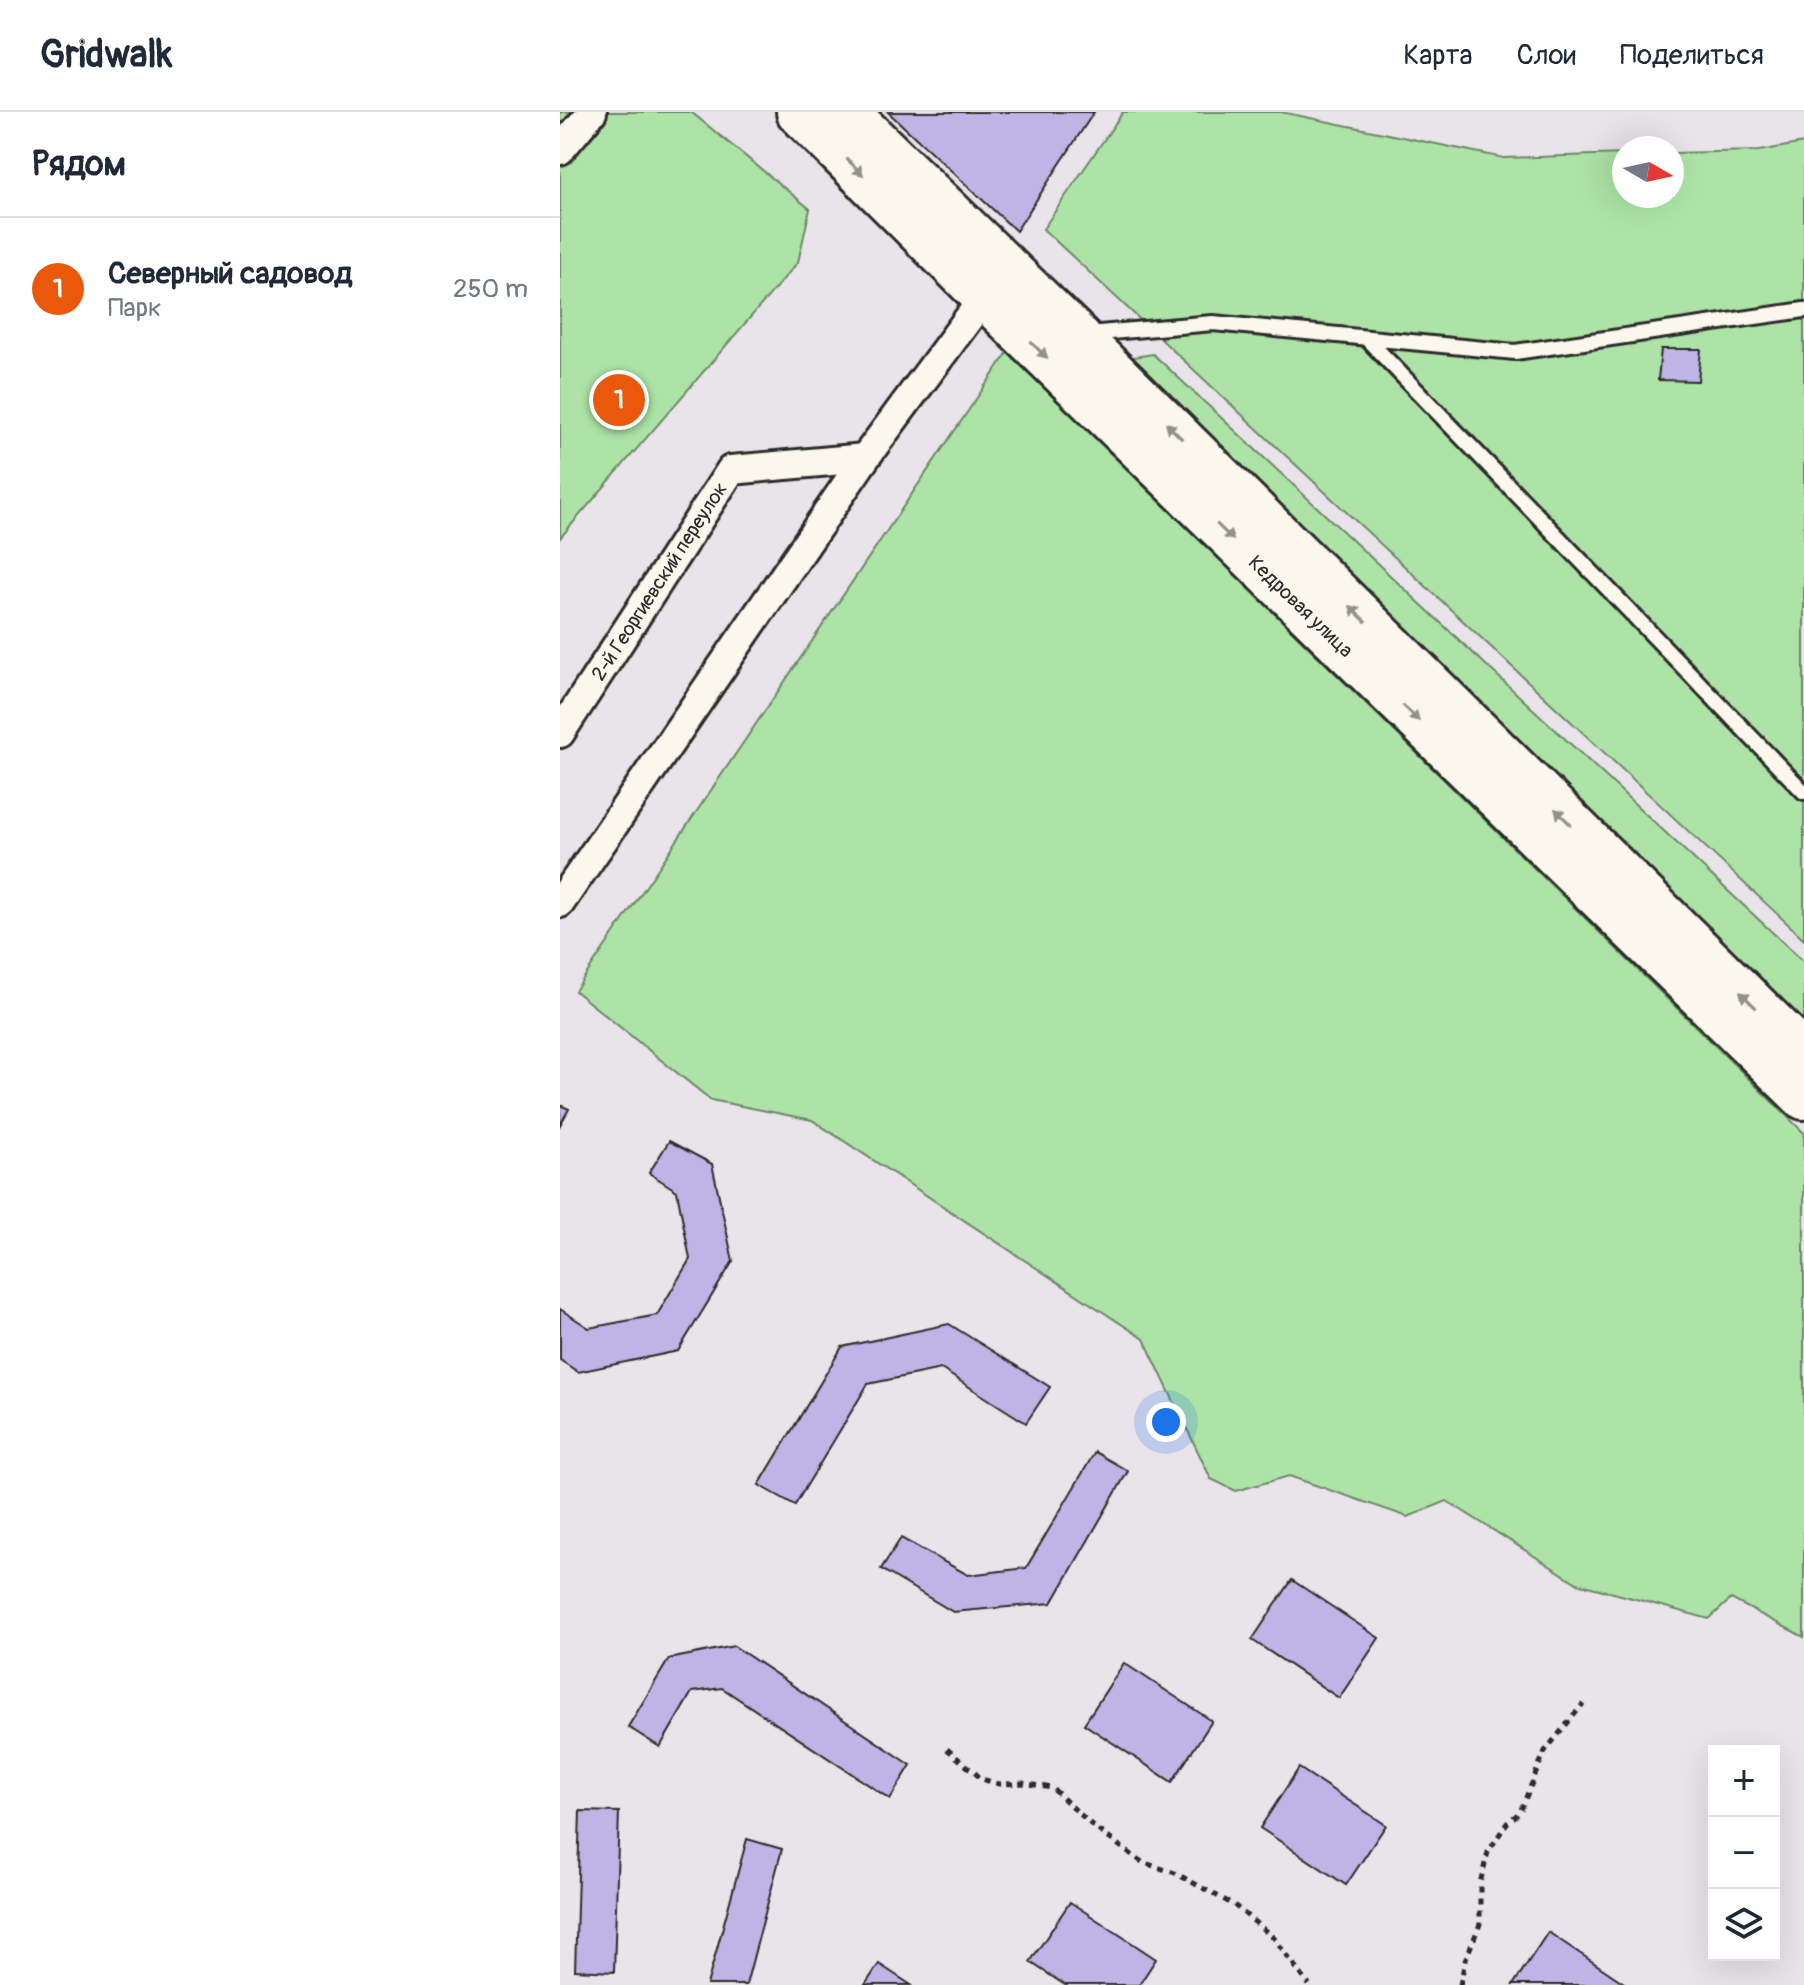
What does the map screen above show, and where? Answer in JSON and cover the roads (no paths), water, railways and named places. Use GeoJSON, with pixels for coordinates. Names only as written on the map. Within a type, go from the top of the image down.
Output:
{"type":"FeatureCollection","features":[{"type":"Feature","properties":{"kind":"main road","name":"Кедровая улица"},"geometry":{"type":"LineString","coordinates":[[799,112],[996,282],[1076,335],[1804,1054]]}},
{"type":"Feature","properties":{"kind":"main road","name":"Кедровая улица"},"geometry":{"type":"LineString","coordinates":[[846,112],[996,282],[1804,1097]]}},
{"type":"Feature","properties":{"kind":"street"},"geometry":{"type":"LineString","coordinates":[[560,150],[592,112]]}},
{"type":"Feature","properties":{"kind":"street"},"geometry":{"type":"LineString","coordinates":[[560,903],[865,458],[996,282]]}},
{"type":"Feature","properties":{"kind":"street","name":"2-й Георгиевский переулок"},"geometry":{"type":"LineString","coordinates":[[560,733],[731,470],[865,458]]}},
{"type":"Feature","properties":{"kind":"lane"},"geometry":{"type":"LineString","coordinates":[[1076,335],[1213,323],[1515,352],[1804,310]]}},
{"type":"Feature","properties":{"kind":"lane"},"geometry":{"type":"LineString","coordinates":[[1367,339],[1804,792]]}},
{"type":"Feature","properties":{"kind":"place","name":"Северный садовод"},"geometry":{"type":"Point","coordinates":[619,400]}}]}
